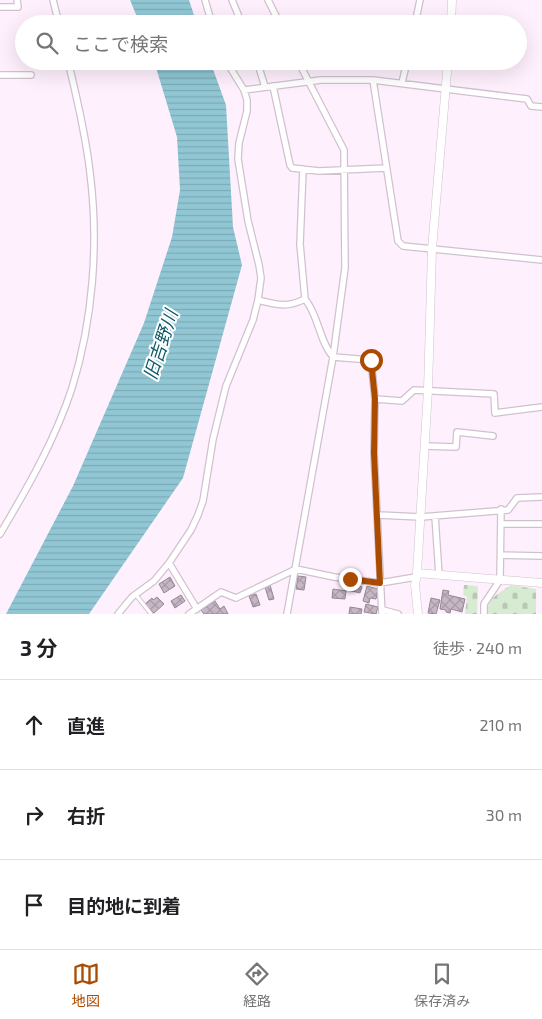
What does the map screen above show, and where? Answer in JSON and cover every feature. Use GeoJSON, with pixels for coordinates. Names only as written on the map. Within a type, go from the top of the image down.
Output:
{"type":"FeatureCollection","features":[{"type":"Feature","properties":{"kind":"street"},"geometry":{"type":"LineString","coordinates":[[0,8],[18,6],[17,0]]}},
{"type":"Feature","properties":{"kind":"street"},"geometry":{"type":"LineString","coordinates":[[53,0],[57,15]]}},
{"type":"Feature","properties":{"kind":"street"},"geometry":{"type":"LineString","coordinates":[[205,0],[209,15]]}},
{"type":"Feature","properties":{"kind":"street"},"geometry":{"type":"LineString","coordinates":[[232,0],[238,15]]}},
{"type":"Feature","properties":{"kind":"street"},"geometry":{"type":"LineString","coordinates":[[268,0],[276,15]]}},
{"type":"Feature","properties":{"kind":"street"},"geometry":{"type":"LineString","coordinates":[[417,15],[420,0]]}},
{"type":"Feature","properties":{"kind":"street"},"geometry":{"type":"LineString","coordinates":[[451,15],[452,0]]}},
{"type":"Feature","properties":{"kind":"street"},"geometry":{"type":"LineString","coordinates":[[0,534],[32,480],[56,429],[79,363],[88,315],[94,223],[85,137],[70,70]]}},
{"type":"Feature","properties":{"kind":"street"},"geometry":{"type":"LineString","coordinates":[[118,614],[135,594],[154,581],[169,563],[191,530],[198,515],[203,501],[213,439],[226,386],[253,320],[258,300],[261,278],[248,221],[238,159],[247,100],[244,90],[232,70]]}},
{"type":"Feature","properties":{"kind":"street"},"geometry":{"type":"LineString","coordinates":[[261,70],[266,87]]}},
{"type":"Feature","properties":{"kind":"street"},"geometry":{"type":"LineString","coordinates":[[287,614],[334,357],[345,268],[344,150],[302,70]]}},
{"type":"Feature","properties":{"kind":"street"},"geometry":{"type":"LineString","coordinates":[[402,83],[405,70]]}},
{"type":"Feature","properties":{"kind":"street"},"geometry":{"type":"LineString","coordinates":[[418,614],[415,585],[428,390],[432,249],[447,70]]}},
{"type":"Feature","properties":{"kind":"street"},"geometry":{"type":"LineString","coordinates":[[0,75],[31,75]]}},
{"type":"Feature","properties":{"kind":"street"},"geometry":{"type":"LineString","coordinates":[[244,90],[308,81],[373,80],[527,99],[530,106],[542,107]]}},
{"type":"Feature","properties":{"kind":"street"},"geometry":{"type":"LineString","coordinates":[[373,80],[398,241],[403,246],[542,260]]}},
{"type":"Feature","properties":{"kind":"street"},"geometry":{"type":"LineString","coordinates":[[273,86],[292,168],[344,170],[386,168]]}},
{"type":"Feature","properties":{"kind":"street"},"geometry":{"type":"LineString","coordinates":[[303,169],[300,244],[306,299],[311,306],[328,350],[334,357],[371,360],[375,399],[374,453],[383,612],[398,614]]}},
{"type":"Feature","properties":{"kind":"street"},"geometry":{"type":"LineString","coordinates":[[258,300],[281,306],[295,304],[306,299]]}},
{"type":"Feature","properties":{"kind":"street"},"geometry":{"type":"LineString","coordinates":[[375,399],[402,401],[414,390],[428,390],[494,394],[496,413],[542,407]]}},
{"type":"Feature","properties":{"kind":"street"},"geometry":{"type":"LineString","coordinates":[[425,446],[456,446],[458,432],[493,436]]}},
{"type":"Feature","properties":{"kind":"street"},"geometry":{"type":"LineString","coordinates":[[378,516],[421,517],[508,510],[517,498],[542,497]]}},
{"type":"Feature","properties":{"kind":"street"},"geometry":{"type":"LineString","coordinates":[[484,614],[484,604],[500,580],[501,510]]}},
{"type":"Feature","properties":{"kind":"street"},"geometry":{"type":"LineString","coordinates":[[435,516],[439,575]]}},
{"type":"Feature","properties":{"kind":"street"},"geometry":{"type":"LineString","coordinates":[[502,524],[542,524]]}},
{"type":"Feature","properties":{"kind":"street"},"geometry":{"type":"LineString","coordinates":[[501,555],[542,556]]}},
{"type":"Feature","properties":{"kind":"street"},"geometry":{"type":"LineString","coordinates":[[169,563],[197,611]]}},
{"type":"Feature","properties":{"kind":"street"},"geometry":{"type":"LineString","coordinates":[[189,614],[197,611],[221,592],[236,598],[296,569],[334,577],[380,583],[417,575],[439,575],[542,583]]}},
{"type":"Feature","properties":{"kind":"lane"},"geometry":{"type":"LineString","coordinates":[[135,594],[151,614]]}},
{"type":"Feature","properties":{"kind":"green space"},"geometry":{"type":"Polygon","coordinates":[[[464,585],[478,586],[477,614],[465,614],[467,597],[463,595],[464,585]]]}},
{"type":"Feature","properties":{"kind":"green space"},"geometry":{"type":"Polygon","coordinates":[[[511,585],[536,589],[536,614],[487,614],[491,600],[511,585]]]}},
{"type":"Feature","properties":{"kind":"water"},"geometry":{"type":"Polygon","coordinates":[[[130,0],[189,0],[194,15],[136,15],[130,0]]]}},
{"type":"Feature","properties":{"kind":"water","name":"旧吉野川"},"geometry":{"type":"Polygon","coordinates":[[[157,70],[213,70],[226,105],[233,227],[242,265],[183,478],[89,614],[6,614],[73,486],[144,323],[172,237],[180,190],[177,137],[157,70]]]}},
{"type":"Feature","properties":{"kind":"building"},"geometry":{"type":"Polygon","coordinates":[[[298,576],[306,577],[304,590],[296,589],[298,576]]]}},
{"type":"Feature","properties":{"kind":"building"},"geometry":{"type":"Polygon","coordinates":[[[170,577],[175,586],[164,593],[159,584],[170,577]]]}},
{"type":"Feature","properties":{"kind":"building"},"geometry":{"type":"Polygon","coordinates":[[[350,583],[362,587],[360,593],[348,590],[350,583]]]}},
{"type":"Feature","properties":{"kind":"building"},"geometry":{"type":"Polygon","coordinates":[[[270,585],[274,599],[269,600],[265,587],[270,585]]]}},
{"type":"Feature","properties":{"kind":"building"},"geometry":{"type":"Polygon","coordinates":[[[367,586],[378,589],[376,599],[370,598],[369,603],[363,601],[367,586]]]}},
{"type":"Feature","properties":{"kind":"building"},"geometry":{"type":"Polygon","coordinates":[[[333,589],[346,591],[345,599],[332,598],[333,589]]]}},
{"type":"Feature","properties":{"kind":"building"},"geometry":{"type":"Polygon","coordinates":[[[443,590],[449,591],[448,595],[465,599],[462,612],[451,609],[450,613],[440,609],[443,590]]]}},
{"type":"Feature","properties":{"kind":"building"},"geometry":{"type":"Polygon","coordinates":[[[256,594],[260,605],[253,607],[249,596],[256,594]]]}},
{"type":"Feature","properties":{"kind":"building"},"geometry":{"type":"Polygon","coordinates":[[[181,595],[185,601],[175,608],[171,601],[181,595]]]}},
{"type":"Feature","properties":{"kind":"building"},"geometry":{"type":"Polygon","coordinates":[[[157,597],[164,604],[154,613],[145,604],[152,598],[153,600],[157,597]]]}},
{"type":"Feature","properties":{"kind":"building"},"geometry":{"type":"Polygon","coordinates":[[[431,598],[440,600],[436,614],[428,613],[431,598]]]}},
{"type":"Feature","properties":{"kind":"building"},"geometry":{"type":"Polygon","coordinates":[[[215,601],[220,609],[224,606],[228,614],[204,614],[201,610],[215,601]]]}},
{"type":"Feature","properties":{"kind":"building"},"geometry":{"type":"Polygon","coordinates":[[[366,604],[378,607],[376,614],[364,612],[366,604]]]}},
{"type":"Feature","properties":{"kind":"building"},"geometry":{"type":"Polygon","coordinates":[[[350,607],[362,609],[361,614],[349,614],[350,607]]]}},
{"type":"Feature","properties":{"kind":"route"},"geometry":{"type":"LineString","coordinates":[[350,579],[380,583],[374,453],[375,399],[371,360]]}}]}
